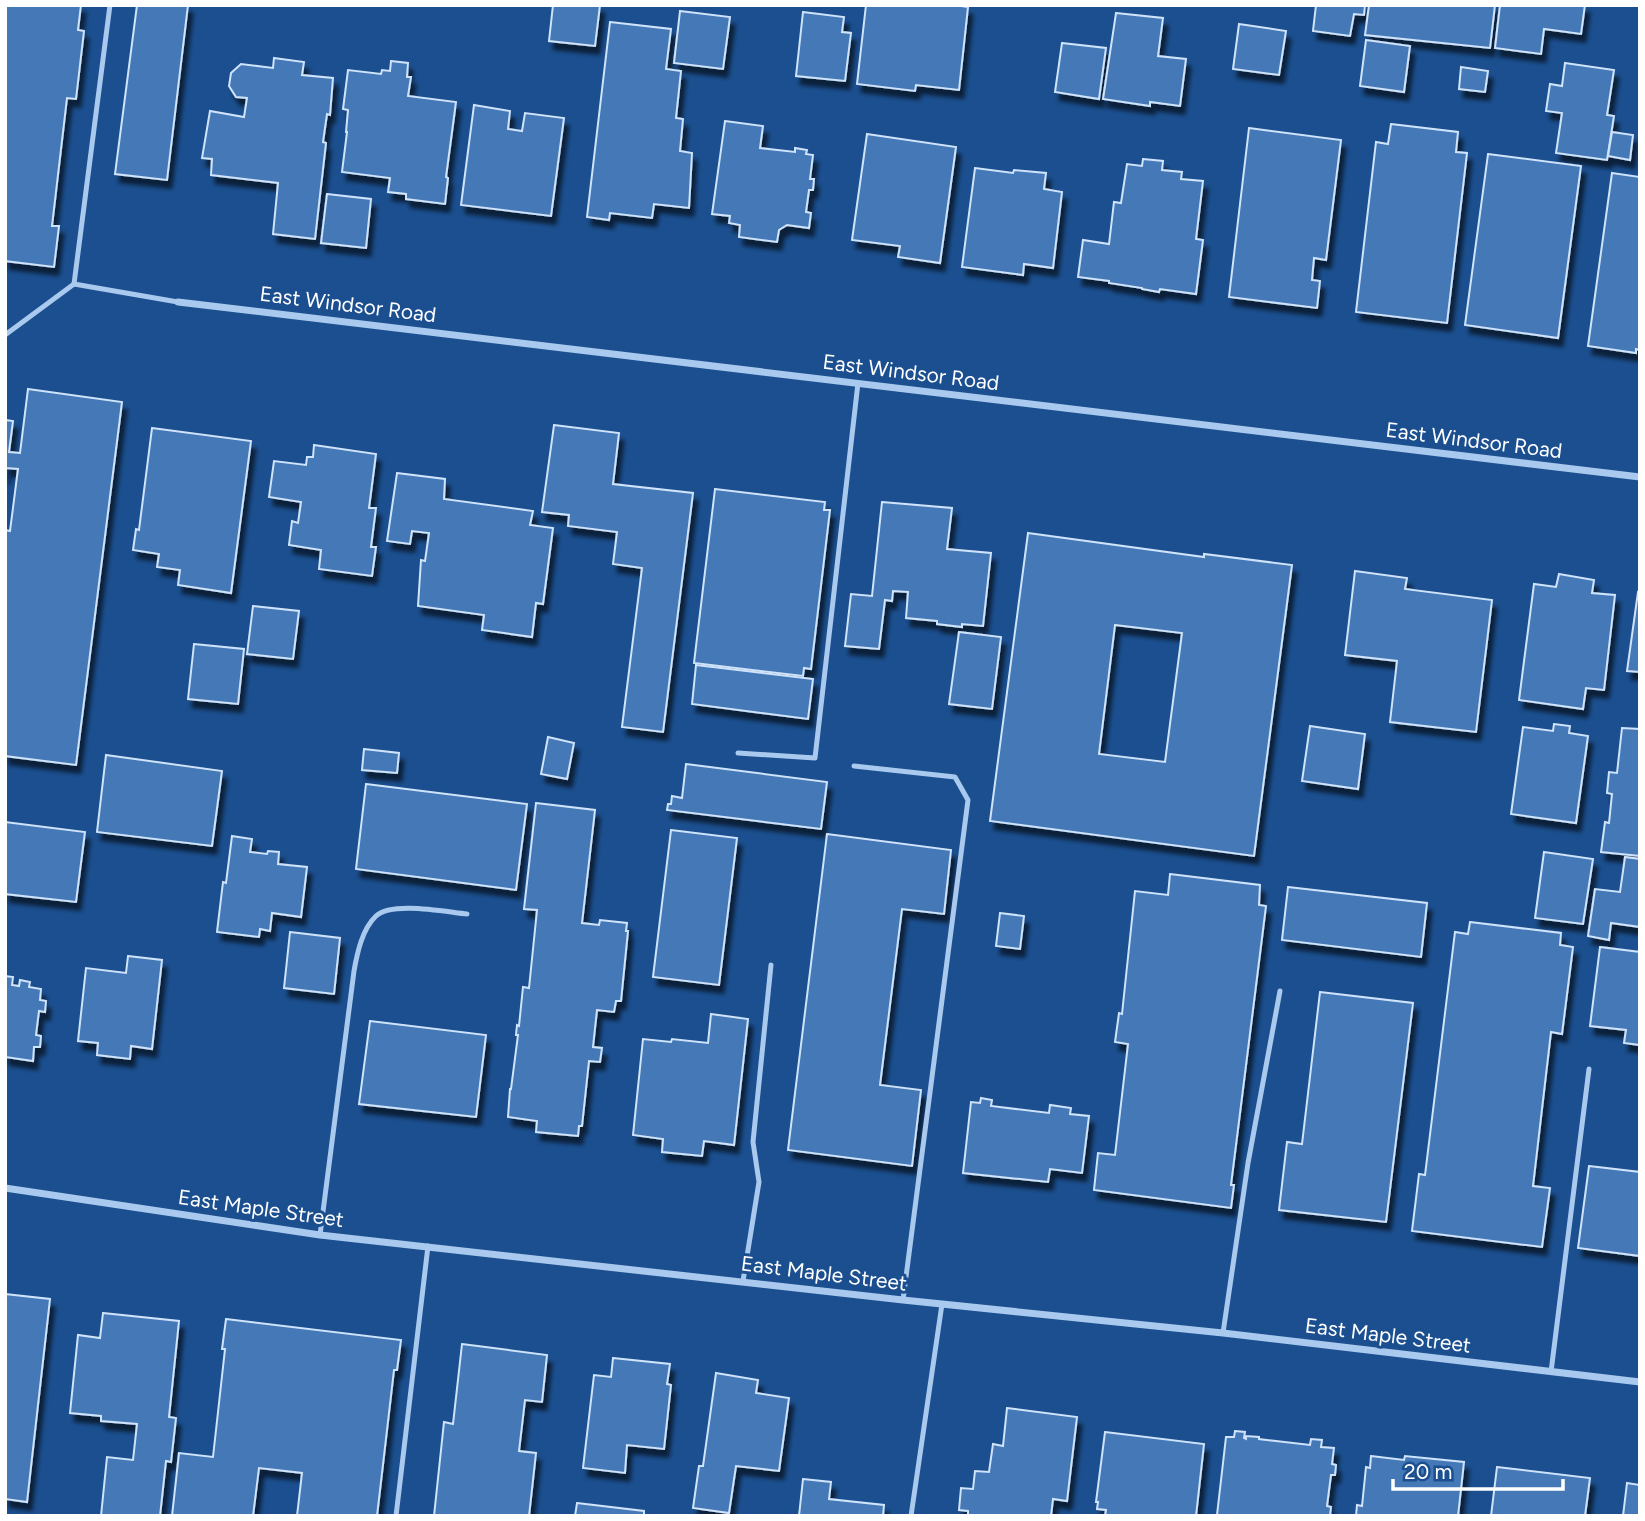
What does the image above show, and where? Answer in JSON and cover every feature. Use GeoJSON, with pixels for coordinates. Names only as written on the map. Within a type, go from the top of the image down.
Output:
{"type":"FeatureCollection","features":[{"type":"Feature","properties":{"kind":"street","name":"East Windsor Road"},"geometry":{"type":"LineString","coordinates":[[178,302],[1640,477]]}},
{"type":"Feature","properties":{"kind":"street","name":"East Maple Street"},"geometry":{"type":"LineString","coordinates":[[5,1188],[320,1235],[1223,1333],[1640,1382]]}},
{"type":"Feature","properties":{"kind":"lane"},"geometry":{"type":"LineString","coordinates":[[5,335],[74,284],[110,5]]}},
{"type":"Feature","properties":{"kind":"lane"},"geometry":{"type":"LineString","coordinates":[[74,284],[178,302]]}},
{"type":"Feature","properties":{"kind":"lane"},"geometry":{"type":"LineString","coordinates":[[738,753],[815,758],[858,383]]}},
{"type":"Feature","properties":{"kind":"lane"},"geometry":{"type":"LineString","coordinates":[[854,766],[955,777],[968,800],[903,1300]]}},
{"type":"Feature","properties":{"kind":"lane"},"geometry":{"type":"LineString","coordinates":[[320,1235],[354,971],[366,930],[377,915],[402,907],[467,914]]}},
{"type":"Feature","properties":{"kind":"lane"},"geometry":{"type":"LineString","coordinates":[[743,1281],[759,1182],[753,1142],[771,965]]}},
{"type":"Feature","properties":{"kind":"lane"},"geometry":{"type":"LineString","coordinates":[[1223,1333],[1248,1163],[1280,991]]}},
{"type":"Feature","properties":{"kind":"lane"},"geometry":{"type":"LineString","coordinates":[[1551,1372],[1589,1069]]}},
{"type":"Feature","properties":{"kind":"lane"},"geometry":{"type":"LineString","coordinates":[[396,1516],[428,1246]]}},
{"type":"Feature","properties":{"kind":"lane"},"geometry":{"type":"LineString","coordinates":[[911,1516],[942,1304]]}},
{"type":"Feature","properties":{"kind":"building"},"geometry":{"type":"Polygon","coordinates":[[[5,5],[81,5],[78,30],[84,31],[76,99],[67,98],[52,226],[59,226],[54,267],[5,261],[5,5]]]}},
{"type":"Feature","properties":{"kind":"building"},"geometry":{"type":"Polygon","coordinates":[[[137,5],[188,5],[167,180],[115,174],[137,5]]]}},
{"type":"Feature","properties":{"kind":"building"},"geometry":{"type":"Polygon","coordinates":[[[553,5],[600,5],[595,46],[549,41],[553,5]]]}},
{"type":"Feature","properties":{"kind":"building"},"geometry":{"type":"Polygon","coordinates":[[[866,5],[968,7],[959,90],[916,85],[915,91],[857,84],[866,5]]]}},
{"type":"Feature","properties":{"kind":"building"},"geometry":{"type":"Polygon","coordinates":[[[1316,5],[1365,5],[1364,15],[1354,14],[1350,36],[1313,31],[1316,5]]]}},
{"type":"Feature","properties":{"kind":"building"},"geometry":{"type":"Polygon","coordinates":[[[1369,5],[1495,5],[1490,48],[1365,35],[1369,5]]]}},
{"type":"Feature","properties":{"kind":"building"},"geometry":{"type":"Polygon","coordinates":[[[1500,5],[1585,5],[1581,34],[1544,29],[1541,54],[1495,48],[1500,5]]]}},
{"type":"Feature","properties":{"kind":"building"},"geometry":{"type":"Polygon","coordinates":[[[680,11],[730,17],[723,69],[674,63],[680,11]]]}},
{"type":"Feature","properties":{"kind":"building"},"geometry":{"type":"Polygon","coordinates":[[[803,12],[844,17],[842,32],[851,33],[845,81],[796,76],[803,12]]]}},
{"type":"Feature","properties":{"kind":"building"},"geometry":{"type":"Polygon","coordinates":[[[1116,13],[1163,18],[1158,56],[1186,59],[1180,106],[1150,102],[1150,106],[1103,99],[1116,13]]]}},
{"type":"Feature","properties":{"kind":"building"},"geometry":{"type":"Polygon","coordinates":[[[610,22],[671,29],[666,69],[681,71],[676,118],[683,119],[680,151],[692,153],[689,208],[654,204],[652,218],[610,213],[609,220],[587,217],[610,22]]]}},
{"type":"Feature","properties":{"kind":"building"},"geometry":{"type":"Polygon","coordinates":[[[1239,24],[1286,31],[1279,75],[1233,69],[1239,24]]]}},
{"type":"Feature","properties":{"kind":"building"},"geometry":{"type":"Polygon","coordinates":[[[1366,40],[1410,46],[1404,92],[1360,86],[1366,40]]]}},
{"type":"Feature","properties":{"kind":"building"},"geometry":{"type":"Polygon","coordinates":[[[1062,43],[1106,48],[1099,99],[1055,92],[1062,43]]]}},
{"type":"Feature","properties":{"kind":"building"},"geometry":{"type":"Polygon","coordinates":[[[274,58],[304,62],[302,75],[333,78],[330,115],[327,114],[323,142],[326,143],[315,239],[273,234],[278,183],[211,175],[212,159],[202,158],[210,111],[244,117],[247,98],[236,97],[229,86],[231,73],[241,64],[273,68],[274,58]]]}},
{"type":"Feature","properties":{"kind":"building"},"geometry":{"type":"Polygon","coordinates":[[[391,61],[408,63],[407,77],[411,77],[408,96],[456,102],[445,204],[406,199],[406,194],[388,192],[390,178],[342,172],[348,110],[343,109],[348,70],[381,74],[382,70],[390,71],[391,61]]]}},
{"type":"Feature","properties":{"kind":"building"},"geometry":{"type":"Polygon","coordinates":[[[1565,63],[1614,70],[1607,115],[1614,116],[1607,160],[1556,153],[1562,113],[1546,111],[1550,84],[1562,86],[1565,63]]]}},
{"type":"Feature","properties":{"kind":"building"},"geometry":{"type":"Polygon","coordinates":[[[1461,67],[1488,71],[1485,92],[1459,89],[1461,67]]]}},
{"type":"Feature","properties":{"kind":"building"},"geometry":{"type":"Polygon","coordinates":[[[474,105],[510,111],[508,129],[522,131],[525,113],[564,118],[551,216],[461,205],[474,105]]]}},
{"type":"Feature","properties":{"kind":"building"},"geometry":{"type":"Polygon","coordinates":[[[725,121],[763,126],[760,148],[795,152],[795,148],[807,150],[806,154],[813,155],[810,179],[814,179],[813,190],[809,190],[806,212],[811,213],[809,228],[787,225],[779,230],[777,242],[739,237],[740,225],[729,223],[730,216],[712,214],[725,121]]]}},
{"type":"Feature","properties":{"kind":"building"},"geometry":{"type":"Polygon","coordinates":[[[1391,124],[1458,132],[1456,152],[1467,153],[1447,323],[1356,312],[1376,142],[1388,144],[1391,124]]]}},
{"type":"Feature","properties":{"kind":"building"},"geometry":{"type":"Polygon","coordinates":[[[1249,128],[1341,140],[1326,260],[1314,258],[1312,280],[1320,281],[1317,308],[1229,297],[1249,128]]]}},
{"type":"Feature","properties":{"kind":"building"},"geometry":{"type":"Polygon","coordinates":[[[1612,132],[1633,135],[1630,160],[1608,156],[1612,132]]]}},
{"type":"Feature","properties":{"kind":"building"},"geometry":{"type":"Polygon","coordinates":[[[867,134],[956,147],[940,263],[898,257],[900,246],[852,240],[867,134]]]}},
{"type":"Feature","properties":{"kind":"building"},"geometry":{"type":"Polygon","coordinates":[[[1488,154],[1581,166],[1558,338],[1465,325],[1488,154]]]}},
{"type":"Feature","properties":{"kind":"building"},"geometry":{"type":"Polygon","coordinates":[[[1143,159],[1163,161],[1162,170],[1182,172],[1181,179],[1203,181],[1196,239],[1203,240],[1196,294],[1160,289],[1159,292],[1078,277],[1083,240],[1109,244],[1114,202],[1121,203],[1127,164],[1142,166],[1143,159]]]}},
{"type":"Feature","properties":{"kind":"building"},"geometry":{"type":"Polygon","coordinates":[[[975,168],[1013,173],[1014,170],[1046,173],[1044,189],[1062,192],[1053,268],[1024,264],[1023,275],[962,267],[975,168]]]}},
{"type":"Feature","properties":{"kind":"building"},"geometry":{"type":"Polygon","coordinates":[[[1612,173],[1640,177],[1640,350],[1636,349],[1636,353],[1588,346],[1612,173]]]}},
{"type":"Feature","properties":{"kind":"building"},"geometry":{"type":"Polygon","coordinates":[[[327,194],[371,199],[366,248],[321,243],[327,194]]]}},
{"type":"Feature","properties":{"kind":"building"},"geometry":{"type":"Polygon","coordinates":[[[28,389],[122,402],[76,765],[5,756],[5,530],[10,531],[18,469],[6,468],[5,477],[5,420],[13,421],[9,452],[20,453],[28,389]]]}},
{"type":"Feature","properties":{"kind":"building"},"geometry":{"type":"Polygon","coordinates":[[[554,425],[619,433],[613,484],[693,493],[663,732],[622,727],[642,568],[613,564],[617,532],[568,526],[569,515],[542,512],[554,425]]]}},
{"type":"Feature","properties":{"kind":"building"},"geometry":{"type":"Polygon","coordinates":[[[152,428],[251,441],[231,593],[178,585],[180,570],[157,567],[159,554],[133,550],[136,529],[139,530],[152,428]]]}},
{"type":"Feature","properties":{"kind":"building"},"geometry":{"type":"Polygon","coordinates":[[[314,445],[376,454],[369,508],[376,508],[371,547],[376,547],[372,576],[319,569],[321,550],[289,545],[292,521],[298,523],[301,502],[269,497],[274,461],[306,465],[307,457],[313,457],[314,445]]]}},
{"type":"Feature","properties":{"kind":"building"},"geometry":{"type":"Polygon","coordinates":[[[397,473],[445,479],[444,499],[533,511],[530,525],[553,528],[543,604],[536,603],[532,637],[482,630],[484,615],[418,606],[421,560],[425,561],[429,533],[412,531],[410,544],[387,541],[397,473]]]}},
{"type":"Feature","properties":{"kind":"building"},"geometry":{"type":"Polygon","coordinates":[[[715,489],[825,502],[824,510],[830,510],[811,669],[804,668],[803,676],[694,663],[715,489]]]}},
{"type":"Feature","properties":{"kind":"building"},"geometry":{"type":"Polygon","coordinates":[[[882,502],[952,508],[947,549],[991,553],[983,626],[962,624],[962,627],[906,618],[908,592],[893,591],[892,601],[885,600],[879,649],[845,646],[851,594],[872,596],[882,502]]]}},
{"type":"Feature","properties":{"kind":"building"},"geometry":{"type":"Polygon","coordinates":[[[1028,533],[1204,557],[1204,554],[1292,565],[1254,856],[990,821],[1028,533]],[[1115,625],[1099,754],[1165,762],[1182,633],[1115,625]]]}},
{"type":"Feature","properties":{"kind":"building"},"geometry":{"type":"Polygon","coordinates":[[[1355,571],[1407,578],[1405,589],[1492,600],[1476,732],[1390,722],[1397,661],[1345,655],[1355,571]]]}},
{"type":"Feature","properties":{"kind":"building"},"geometry":{"type":"Polygon","coordinates":[[[1559,574],[1594,580],[1592,593],[1615,595],[1604,690],[1586,688],[1583,709],[1519,700],[1534,584],[1556,587],[1559,574]]]}},
{"type":"Feature","properties":{"kind":"building"},"geometry":{"type":"Polygon","coordinates":[[[1638,592],[1640,593],[1640,672],[1627,671],[1638,592]]]}},
{"type":"Feature","properties":{"kind":"building"},"geometry":{"type":"Polygon","coordinates":[[[253,606],[299,611],[293,659],[247,654],[253,606]]]}},
{"type":"Feature","properties":{"kind":"building"},"geometry":{"type":"Polygon","coordinates":[[[959,632],[1001,637],[992,709],[949,704],[959,632]]]}},
{"type":"Feature","properties":{"kind":"building"},"geometry":{"type":"Polygon","coordinates":[[[194,644],[244,649],[238,704],[188,699],[194,644]]]}},
{"type":"Feature","properties":{"kind":"building"},"geometry":{"type":"Polygon","coordinates":[[[696,665],[813,679],[808,719],[692,704],[696,665]]]}},
{"type":"Feature","properties":{"kind":"building"},"geometry":{"type":"Polygon","coordinates":[[[1554,724],[1570,726],[1569,733],[1588,736],[1576,823],[1511,814],[1523,727],[1553,731],[1554,724]]]}},
{"type":"Feature","properties":{"kind":"building"},"geometry":{"type":"Polygon","coordinates":[[[1310,726],[1365,734],[1358,789],[1302,781],[1310,726]]]}},
{"type":"Feature","properties":{"kind":"building"},"geometry":{"type":"Polygon","coordinates":[[[1622,728],[1640,729],[1640,856],[1601,852],[1605,822],[1609,823],[1612,794],[1607,793],[1609,772],[1617,773],[1622,728]]]}},
{"type":"Feature","properties":{"kind":"building"},"geometry":{"type":"Polygon","coordinates":[[[548,737],[574,743],[567,779],[541,774],[548,737]]]}},
{"type":"Feature","properties":{"kind":"building"},"geometry":{"type":"Polygon","coordinates":[[[364,749],[399,753],[397,773],[362,770],[364,749]]]}},
{"type":"Feature","properties":{"kind":"building"},"geometry":{"type":"Polygon","coordinates":[[[106,755],[222,771],[212,846],[97,832],[106,755]]]}},
{"type":"Feature","properties":{"kind":"building"},"geometry":{"type":"Polygon","coordinates":[[[686,764],[827,782],[821,829],[667,810],[672,796],[682,798],[686,764]]]}},
{"type":"Feature","properties":{"kind":"building"},"geometry":{"type":"Polygon","coordinates":[[[366,784],[527,804],[516,890],[356,869],[366,784]]]}},
{"type":"Feature","properties":{"kind":"building"},"geometry":{"type":"Polygon","coordinates":[[[536,803],[595,810],[582,923],[599,925],[600,920],[627,923],[621,1001],[616,1001],[614,1012],[597,1010],[593,1047],[602,1048],[600,1062],[589,1061],[582,1126],[579,1126],[578,1136],[536,1132],[537,1121],[508,1117],[517,1025],[519,1026],[523,987],[529,988],[537,910],[524,909],[536,803]]]}},
{"type":"Feature","properties":{"kind":"building"},"geometry":{"type":"Polygon","coordinates":[[[5,822],[85,832],[76,902],[5,894],[5,822]]]}},
{"type":"Feature","properties":{"kind":"building"},"geometry":{"type":"Polygon","coordinates":[[[671,830],[737,838],[719,985],[653,977],[671,830]]]}},
{"type":"Feature","properties":{"kind":"building"},"geometry":{"type":"Polygon","coordinates":[[[827,834],[951,850],[944,914],[902,909],[880,1085],[921,1090],[912,1166],[788,1150],[827,834]]]}},
{"type":"Feature","properties":{"kind":"building"},"geometry":{"type":"Polygon","coordinates":[[[232,836],[252,839],[250,852],[279,852],[278,864],[307,867],[301,917],[272,913],[270,931],[260,929],[259,937],[217,932],[232,836]]]}},
{"type":"Feature","properties":{"kind":"building"},"geometry":{"type":"Polygon","coordinates":[[[1544,852],[1593,859],[1583,924],[1535,918],[1544,852]]]}},
{"type":"Feature","properties":{"kind":"building"},"geometry":{"type":"Polygon","coordinates":[[[1625,857],[1640,859],[1640,927],[1611,923],[1609,940],[1588,936],[1595,889],[1620,892],[1625,857]]]}},
{"type":"Feature","properties":{"kind":"building"},"geometry":{"type":"Polygon","coordinates":[[[1170,874],[1260,885],[1259,905],[1266,906],[1231,1185],[1234,1185],[1231,1208],[1094,1190],[1098,1153],[1115,1155],[1128,1044],[1115,1042],[1119,1013],[1122,1014],[1135,891],[1168,895],[1170,874]]]}},
{"type":"Feature","properties":{"kind":"building"},"geometry":{"type":"Polygon","coordinates":[[[1288,887],[1427,903],[1421,957],[1282,940],[1288,887]]]}},
{"type":"Feature","properties":{"kind":"building"},"geometry":{"type":"Polygon","coordinates":[[[1000,913],[1024,916],[1020,949],[996,946],[1000,913]]]}},
{"type":"Feature","properties":{"kind":"building"},"geometry":{"type":"Polygon","coordinates":[[[1470,922],[1561,933],[1560,945],[1573,947],[1562,1034],[1551,1032],[1533,1186],[1550,1188],[1542,1247],[1412,1231],[1419,1174],[1425,1175],[1455,932],[1468,934],[1470,922]]]}},
{"type":"Feature","properties":{"kind":"building"},"geometry":{"type":"Polygon","coordinates":[[[290,932],[340,938],[334,994],[284,988],[290,932]]]}},
{"type":"Feature","properties":{"kind":"building"},"geometry":{"type":"Polygon","coordinates":[[[1600,947],[1640,952],[1640,1045],[1624,1043],[1626,1030],[1590,1026],[1600,947]]]}},
{"type":"Feature","properties":{"kind":"building"},"geometry":{"type":"Polygon","coordinates":[[[128,956],[162,960],[152,1049],[131,1046],[130,1059],[97,1055],[98,1043],[78,1041],[86,968],[126,973],[128,956]]]}},
{"type":"Feature","properties":{"kind":"building"},"geometry":{"type":"Polygon","coordinates":[[[5,976],[13,977],[12,985],[19,986],[20,980],[30,982],[29,987],[41,989],[40,1000],[46,1001],[45,1012],[39,1011],[36,1035],[41,1036],[40,1047],[34,1047],[33,1061],[5,1057],[5,976]]]}},
{"type":"Feature","properties":{"kind":"building"},"geometry":{"type":"Polygon","coordinates":[[[1320,992],[1413,1003],[1386,1222],[1279,1210],[1287,1142],[1302,1144],[1320,992]]]}},
{"type":"Feature","properties":{"kind":"building"},"geometry":{"type":"Polygon","coordinates":[[[711,1014],[748,1019],[734,1145],[704,1141],[702,1156],[662,1152],[663,1139],[633,1135],[643,1039],[708,1043],[711,1014]]]}},
{"type":"Feature","properties":{"kind":"building"},"geometry":{"type":"Polygon","coordinates":[[[370,1021],[486,1035],[476,1117],[359,1104],[370,1021]]]}},
{"type":"Feature","properties":{"kind":"building"},"geometry":{"type":"Polygon","coordinates":[[[981,1098],[992,1100],[991,1106],[1049,1113],[1050,1105],[1071,1108],[1070,1114],[1089,1116],[1082,1173],[1050,1169],[1048,1182],[963,1173],[971,1102],[980,1103],[981,1098]]]}},
{"type":"Feature","properties":{"kind":"building"},"geometry":{"type":"Polygon","coordinates":[[[1589,1166],[1640,1172],[1640,1256],[1578,1248],[1589,1166]]]}},
{"type":"Feature","properties":{"kind":"building"},"geometry":{"type":"Polygon","coordinates":[[[5,1294],[50,1299],[27,1502],[5,1499],[5,1294]]]}},
{"type":"Feature","properties":{"kind":"building"},"geometry":{"type":"Polygon","coordinates":[[[103,1313],[179,1321],[169,1417],[176,1418],[171,1462],[166,1461],[160,1516],[101,1516],[107,1457],[133,1460],[137,1424],[101,1421],[101,1416],[70,1413],[78,1335],[100,1338],[103,1313]]]}},
{"type":"Feature","properties":{"kind":"building"},"geometry":{"type":"Polygon","coordinates":[[[226,1319],[401,1340],[397,1370],[394,1370],[377,1516],[297,1516],[302,1473],[259,1468],[253,1516],[172,1516],[179,1453],[213,1457],[226,1319]]]}},
{"type":"Feature","properties":{"kind":"building"},"geometry":{"type":"Polygon","coordinates":[[[462,1344],[547,1355],[542,1402],[525,1400],[519,1451],[536,1453],[529,1516],[434,1516],[444,1422],[453,1424],[462,1344]]]}},
{"type":"Feature","properties":{"kind":"building"},"geometry":{"type":"Polygon","coordinates":[[[613,1358],[670,1364],[667,1384],[671,1385],[664,1449],[627,1445],[625,1473],[583,1468],[594,1375],[611,1377],[613,1358]]]}},
{"type":"Feature","properties":{"kind":"building"},"geometry":{"type":"Polygon","coordinates":[[[716,1373],[758,1380],[756,1393],[789,1398],[779,1471],[736,1466],[729,1513],[693,1508],[699,1466],[703,1466],[716,1373]]]}},
{"type":"Feature","properties":{"kind":"building"},"geometry":{"type":"Polygon","coordinates":[[[1007,1408],[1077,1417],[1067,1501],[1053,1499],[1051,1516],[968,1516],[968,1511],[959,1510],[961,1488],[973,1489],[975,1471],[989,1472],[993,1444],[1003,1446],[1007,1408]]]}},
{"type":"Feature","properties":{"kind":"building"},"geometry":{"type":"Polygon","coordinates":[[[1235,1431],[1245,1432],[1246,1439],[1246,1436],[1259,1437],[1310,1445],[1311,1439],[1322,1440],[1321,1447],[1334,1448],[1332,1464],[1336,1465],[1335,1475],[1331,1475],[1327,1506],[1331,1507],[1330,1516],[1217,1515],[1226,1437],[1234,1437],[1235,1431]]]}},
{"type":"Feature","properties":{"kind":"building"},"geometry":{"type":"Polygon","coordinates":[[[1105,1432],[1204,1444],[1196,1516],[1105,1516],[1106,1510],[1097,1509],[1105,1432]]]}},
{"type":"Feature","properties":{"kind":"building"},"geometry":{"type":"Polygon","coordinates":[[[1371,1456],[1404,1460],[1405,1456],[1464,1462],[1458,1516],[1356,1516],[1357,1505],[1362,1506],[1366,1467],[1370,1468],[1371,1456]]]}},
{"type":"Feature","properties":{"kind":"building"},"geometry":{"type":"Polygon","coordinates":[[[1497,1467],[1590,1478],[1585,1516],[1491,1516],[1497,1467]]]}},
{"type":"Feature","properties":{"kind":"building"},"geometry":{"type":"Polygon","coordinates":[[[803,1479],[831,1482],[829,1499],[884,1505],[883,1516],[799,1516],[803,1479]]]}},
{"type":"Feature","properties":{"kind":"building"},"geometry":{"type":"Polygon","coordinates":[[[1627,1483],[1640,1485],[1640,1516],[1623,1516],[1627,1483]]]}},
{"type":"Feature","properties":{"kind":"building"},"geometry":{"type":"Polygon","coordinates":[[[577,1503],[644,1511],[644,1516],[575,1516],[577,1503]]]}}]}
